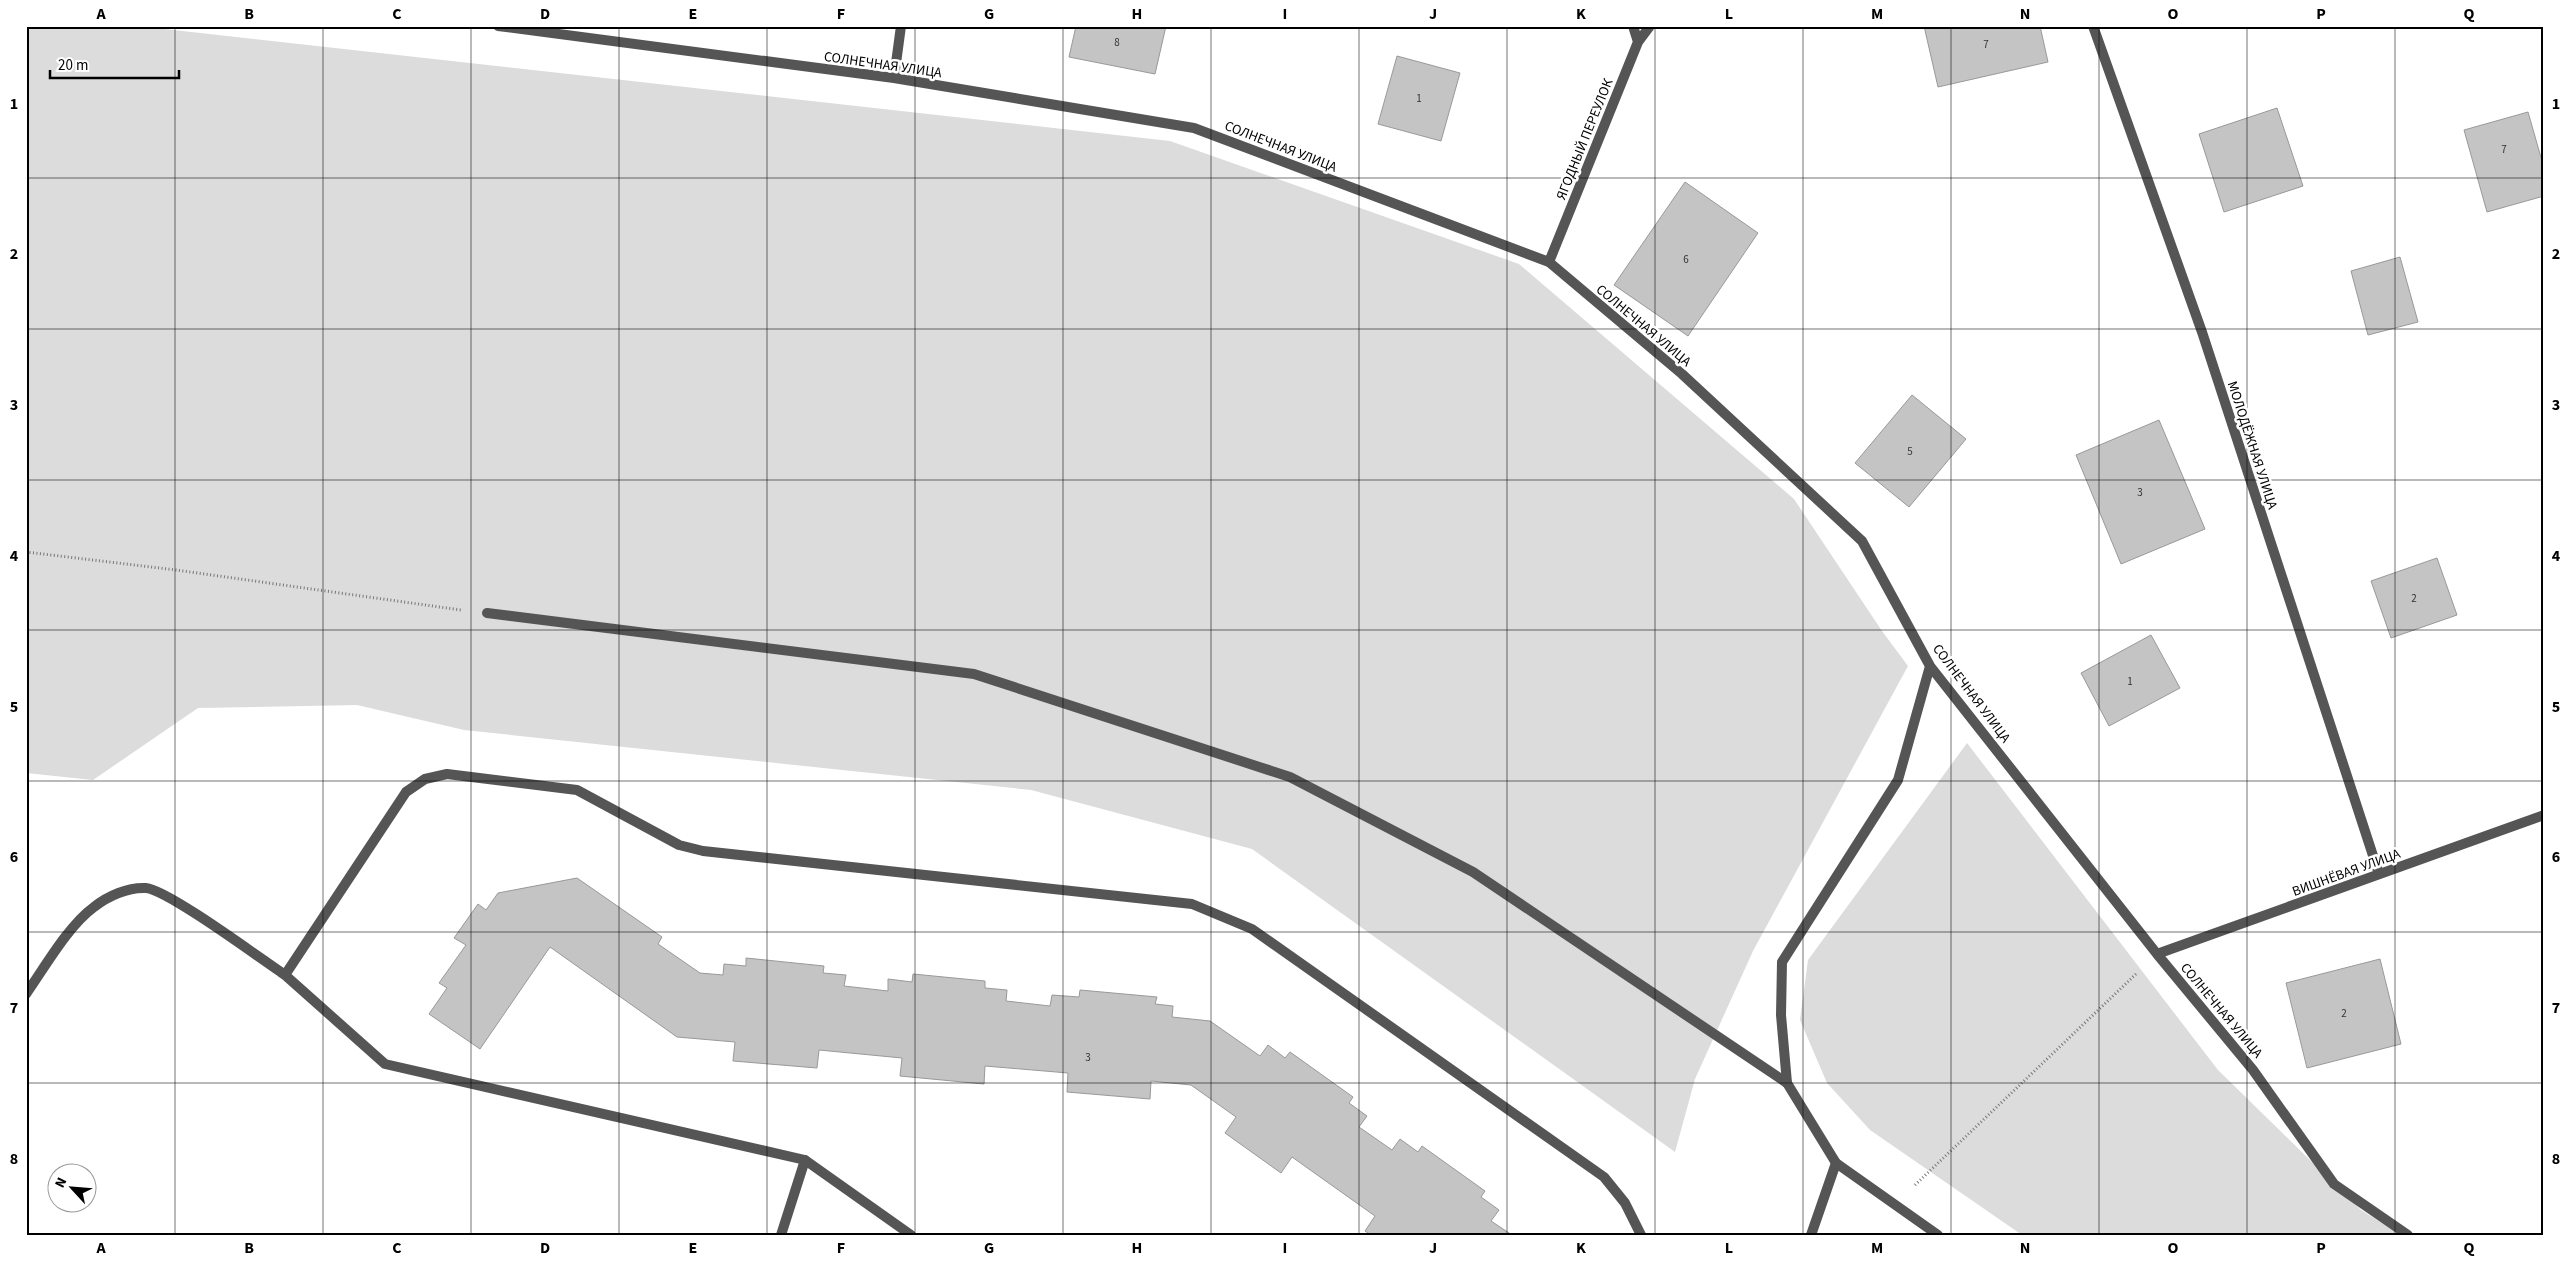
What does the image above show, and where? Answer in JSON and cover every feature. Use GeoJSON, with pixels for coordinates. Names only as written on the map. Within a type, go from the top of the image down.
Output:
{"type":"FeatureCollection","features":[{"type":"Feature","properties":{"kind":"street","name":"СОЛНЕЧНАЯ УЛИЦА"},"geometry":{"type":"LineString","coordinates":[[498,26],[894,78],[1194,128],[1549,262],[1682,374],[1862,541],[1930,666],[2157,954],[2253,1070],[2334,1184],[2408,1235]]}},
{"type":"Feature","properties":{"kind":"street"},"geometry":{"type":"LineString","coordinates":[[894,78],[901,26]]}},
{"type":"Feature","properties":{"kind":"street"},"geometry":{"type":"LineString","coordinates":[[1633,26],[1638,42]]}},
{"type":"Feature","properties":{"kind":"street","name":"ЯГОДНЫЙ ПЕРЕУЛОК"},"geometry":{"type":"LineString","coordinates":[[1549,262],[1638,42],[1650,26]]}},
{"type":"Feature","properties":{"kind":"street","name":"МОЛОДЁЖНАЯ УЛИЦА"},"geometry":{"type":"LineString","coordinates":[[2093,26],[2202,332],[2379,874]]}},
{"type":"Feature","properties":{"kind":"street"},"geometry":{"type":"LineString","coordinates":[[487,613],[974,674],[1290,777],[1473,872],[1787,1083],[1836,1163],[1938,1235]]}},
{"type":"Feature","properties":{"kind":"street"},"geometry":{"type":"LineString","coordinates":[[1787,1083],[1781,1015],[1782,962],[1898,780],[1930,666]]}},
{"type":"Feature","properties":{"kind":"street"},"geometry":{"type":"LineString","coordinates":[[285,975],[406,792],[425,779],[447,774],[577,790],[679,845],[704,851],[1192,904],[1252,929],[1604,1177],[1625,1203],[1641,1235]]}},
{"type":"Feature","properties":{"kind":"street","name":"ВИШНЁВАЯ УЛИЦА"},"geometry":{"type":"LineString","coordinates":[[2157,954],[2544,815]]}},
{"type":"Feature","properties":{"kind":"street"},"geometry":{"type":"LineString","coordinates":[[26,994],[72,929],[93,907],[116,893],[147,888],[177,903],[285,975],[385,1064],[805,1160],[911,1235]]}},
{"type":"Feature","properties":{"kind":"street"},"geometry":{"type":"LineString","coordinates":[[781,1235],[805,1160]]}},
{"type":"Feature","properties":{"kind":"street"},"geometry":{"type":"LineString","coordinates":[[1811,1235],[1836,1163]]}},
{"type":"Feature","properties":{"kind":"path"},"geometry":{"type":"LineString","coordinates":[[26,552],[176,570],[487,613]]}},
{"type":"Feature","properties":{"kind":"path"},"geometry":{"type":"LineString","coordinates":[[1894,1205],[2157,954]]}},
{"type":"Feature","properties":{"kind":"shaded area"},"geometry":{"type":"Polygon","coordinates":[[[26,26],[138,26],[1170,141],[1519,264],[1794,499],[1882,631],[1908,666],[1753,951],[1695,1079],[1675,1152],[1252,849],[1031,790],[464,730],[357,705],[198,708],[93,780],[26,773],[26,26]]]}},
{"type":"Feature","properties":{"kind":"shaded area"},"geometry":{"type":"Polygon","coordinates":[[[1967,743],[2218,1070],[2361,1210],[2401,1235],[2022,1235],[1870,1130],[1827,1083],[1800,1020],[1808,960],[1967,743]]]}},
{"type":"Feature","properties":{"kind":"building"},"geometry":{"type":"Polygon","coordinates":[[[1076,26],[1166,26],[1155,74],[1069,57],[1076,26]]]}},
{"type":"Feature","properties":{"kind":"building"},"geometry":{"type":"Polygon","coordinates":[[[1924,26],[2040,26],[2048,62],[1938,87],[1924,26]]]}},
{"type":"Feature","properties":{"kind":"building"},"geometry":{"type":"Polygon","coordinates":[[[1397,56],[1460,73],[1441,141],[1378,124],[1397,56]]]}},
{"type":"Feature","properties":{"kind":"building"},"geometry":{"type":"Polygon","coordinates":[[[2277,108],[2303,186],[2224,212],[2199,134],[2277,108]]]}},
{"type":"Feature","properties":{"kind":"building"},"geometry":{"type":"Polygon","coordinates":[[[2528,112],[2544,168],[2544,196],[2487,212],[2464,130],[2528,112]]]}},
{"type":"Feature","properties":{"kind":"building"},"geometry":{"type":"Polygon","coordinates":[[[1685,182],[1758,233],[1688,336],[1614,285],[1685,182]]]}},
{"type":"Feature","properties":{"kind":"building"},"geometry":{"type":"Polygon","coordinates":[[[2400,257],[2418,322],[2368,335],[2351,271],[2400,257]]]}},
{"type":"Feature","properties":{"kind":"building"},"geometry":{"type":"Polygon","coordinates":[[[1912,395],[1966,439],[1909,507],[1855,463],[1912,395]]]}},
{"type":"Feature","properties":{"kind":"building"},"geometry":{"type":"Polygon","coordinates":[[[2159,420],[2205,529],[2121,564],[2076,455],[2159,420]]]}},
{"type":"Feature","properties":{"kind":"building"},"geometry":{"type":"Polygon","coordinates":[[[2437,558],[2457,615],[2391,638],[2371,581],[2437,558]]]}},
{"type":"Feature","properties":{"kind":"building"},"geometry":{"type":"Polygon","coordinates":[[[2151,635],[2180,688],[2109,726],[2081,673],[2151,635]]]}},
{"type":"Feature","properties":{"kind":"building"},"geometry":{"type":"Polygon","coordinates":[[[577,878],[662,937],[658,944],[700,973],[723,975],[724,964],[746,966],[746,958],[824,966],[823,973],[846,975],[844,986],[888,991],[888,979],[912,982],[913,974],[985,981],[985,988],[1007,990],[1006,1001],[1050,1006],[1052,995],[1079,997],[1080,990],[1157,997],[1155,1004],[1173,1006],[1172,1017],[1210,1021],[1260,1056],[1268,1045],[1285,1058],[1290,1052],[1353,1097],[1349,1103],[1367,1116],[1359,1127],[1392,1150],[1400,1139],[1418,1152],[1422,1146],[1485,1191],[1481,1197],[1499,1210],[1491,1221],[1512,1235],[1371,1235],[1365,1231],[1375,1216],[1292,1157],[1281,1173],[1225,1133],[1236,1117],[1191,1085],[1151,1081],[1150,1099],[1067,1092],[1068,1073],[985,1066],[984,1084],[900,1076],[902,1058],[819,1050],[817,1068],[733,1061],[735,1042],[677,1037],[550,947],[480,1049],[429,1014],[447,988],[439,983],[466,945],[454,938],[478,904],[486,910],[498,893],[577,878]]]}},
{"type":"Feature","properties":{"kind":"building"},"geometry":{"type":"Polygon","coordinates":[[[2380,959],[2401,1044],[2307,1068],[2286,983],[2380,959]]]}}]}
